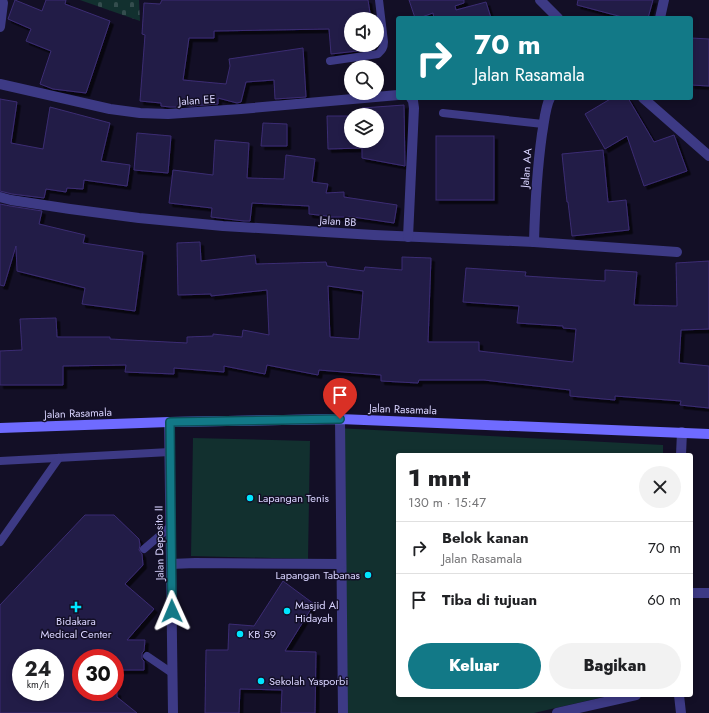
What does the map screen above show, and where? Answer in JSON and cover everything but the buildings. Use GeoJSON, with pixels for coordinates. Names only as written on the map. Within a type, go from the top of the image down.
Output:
{"type":"FeatureCollection","features":[{"type":"Feature","properties":{"kind":"street"},"geometry":{"type":"LineString","coordinates":[[0,27],[3,3],[2,0]]}},
{"type":"Feature","properties":{"kind":"street"},"geometry":{"type":"LineString","coordinates":[[540,0],[556,16]]}},
{"type":"Feature","properties":{"kind":"street"},"geometry":{"type":"LineString","coordinates":[[660,16],[664,0]]}},
{"type":"Feature","properties":{"kind":"street","name":"Jalan EE"},"geometry":{"type":"LineString","coordinates":[[0,84],[110,109],[147,114],[241,109],[396,95]]}},
{"type":"Feature","properties":{"kind":"street"},"geometry":{"type":"LineString","coordinates":[[408,237],[414,108],[412,100]]}},
{"type":"Feature","properties":{"kind":"street","name":"Jalan AA"},"geometry":{"type":"LineString","coordinates":[[534,242],[537,181],[549,100]]}},
{"type":"Feature","properties":{"kind":"street"},"geometry":{"type":"LineString","coordinates":[[645,100],[709,156]]}},
{"type":"Feature","properties":{"kind":"street","name":"Jalan BB"},"geometry":{"type":"LineString","coordinates":[[0,197],[70,209],[154,220],[223,226],[408,237],[534,242],[677,252]]}},
{"type":"Feature","properties":{"kind":"street"},"geometry":{"type":"LineString","coordinates":[[340,419],[343,713]]}},
{"type":"Feature","properties":{"kind":"street","name":"Jalan Rasamala"},"geometry":{"type":"LineString","coordinates":[[0,428],[170,422],[340,419],[709,434]]}},
{"type":"Feature","properties":{"kind":"street","name":"Jalan Deposito II"},"geometry":{"type":"LineString","coordinates":[[170,422],[173,713]]}},
{"type":"Feature","properties":{"kind":"street"},"geometry":{"type":"LineString","coordinates":[[681,453],[682,432]]}},
{"type":"Feature","properties":{"kind":"street"},"geometry":{"type":"LineString","coordinates":[[171,564],[342,564]]}},
{"type":"Feature","properties":{"kind":"street"},"geometry":{"type":"LineString","coordinates":[[693,593],[709,593]]}},
{"type":"Feature","properties":{"kind":"street"},"geometry":{"type":"LineString","coordinates":[[557,713],[627,697]]}},
{"type":"Feature","properties":{"kind":"street"},"geometry":{"type":"LineString","coordinates":[[679,697],[681,713]]}},
{"type":"Feature","properties":{"kind":"lane"},"geometry":{"type":"LineString","coordinates":[[330,61],[378,54],[381,51],[384,47],[384,42],[379,0]]}},
{"type":"Feature","properties":{"kind":"lane"},"geometry":{"type":"LineString","coordinates":[[443,113],[544,124]]}},
{"type":"Feature","properties":{"kind":"lane"},"geometry":{"type":"LineString","coordinates":[[0,462],[170,452]]}},
{"type":"Feature","properties":{"kind":"lane"},"geometry":{"type":"LineString","coordinates":[[0,542],[59,458]]}},
{"type":"Feature","properties":{"kind":"lane"},"geometry":{"type":"LineString","coordinates":[[144,549],[171,526]]}},
{"type":"Feature","properties":{"kind":"lane"},"geometry":{"type":"LineString","coordinates":[[146,656],[172,673]]}},
{"type":"Feature","properties":{"kind":"green space"},"geometry":{"type":"Polygon","coordinates":[[[80,0],[139,0],[140,21],[80,0]]]}},
{"type":"Feature","properties":{"kind":"green space","name":"Lapangan Tabanas"},"geometry":{"type":"Polygon","coordinates":[[[336,428],[663,445],[663,453],[396,453],[396,697],[603,697],[534,713],[340,713],[336,428]]]}},
{"type":"Feature","properties":{"kind":"green space","name":"Lapangan Tenis"},"geometry":{"type":"Polygon","coordinates":[[[193,438],[310,441],[308,559],[191,556],[193,438]]]}},
{"type":"Feature","properties":{"kind":"place","name":"Lapangan Tenis"},"geometry":{"type":"Point","coordinates":[250,498]}},
{"type":"Feature","properties":{"kind":"place","name":"Lapangan Tabanas"},"geometry":{"type":"Point","coordinates":[368,575]}},
{"type":"Feature","properties":{"kind":"place","name":"Bidakara Medical Center"},"geometry":{"type":"Point","coordinates":[76,607]}},
{"type":"Feature","properties":{"kind":"place","name":"Masjid Al Hidayah"},"geometry":{"type":"Point","coordinates":[287,611]}},
{"type":"Feature","properties":{"kind":"place","name":"KB 59"},"geometry":{"type":"Point","coordinates":[240,634]}},
{"type":"Feature","properties":{"kind":"place","name":"Sekolah Yasporbi"},"geometry":{"type":"Point","coordinates":[261,681]}},
{"type":"Feature","properties":{"kind":"route"},"geometry":{"type":"LineString","coordinates":[[172,611],[170,422],[340,419]]}}]}
